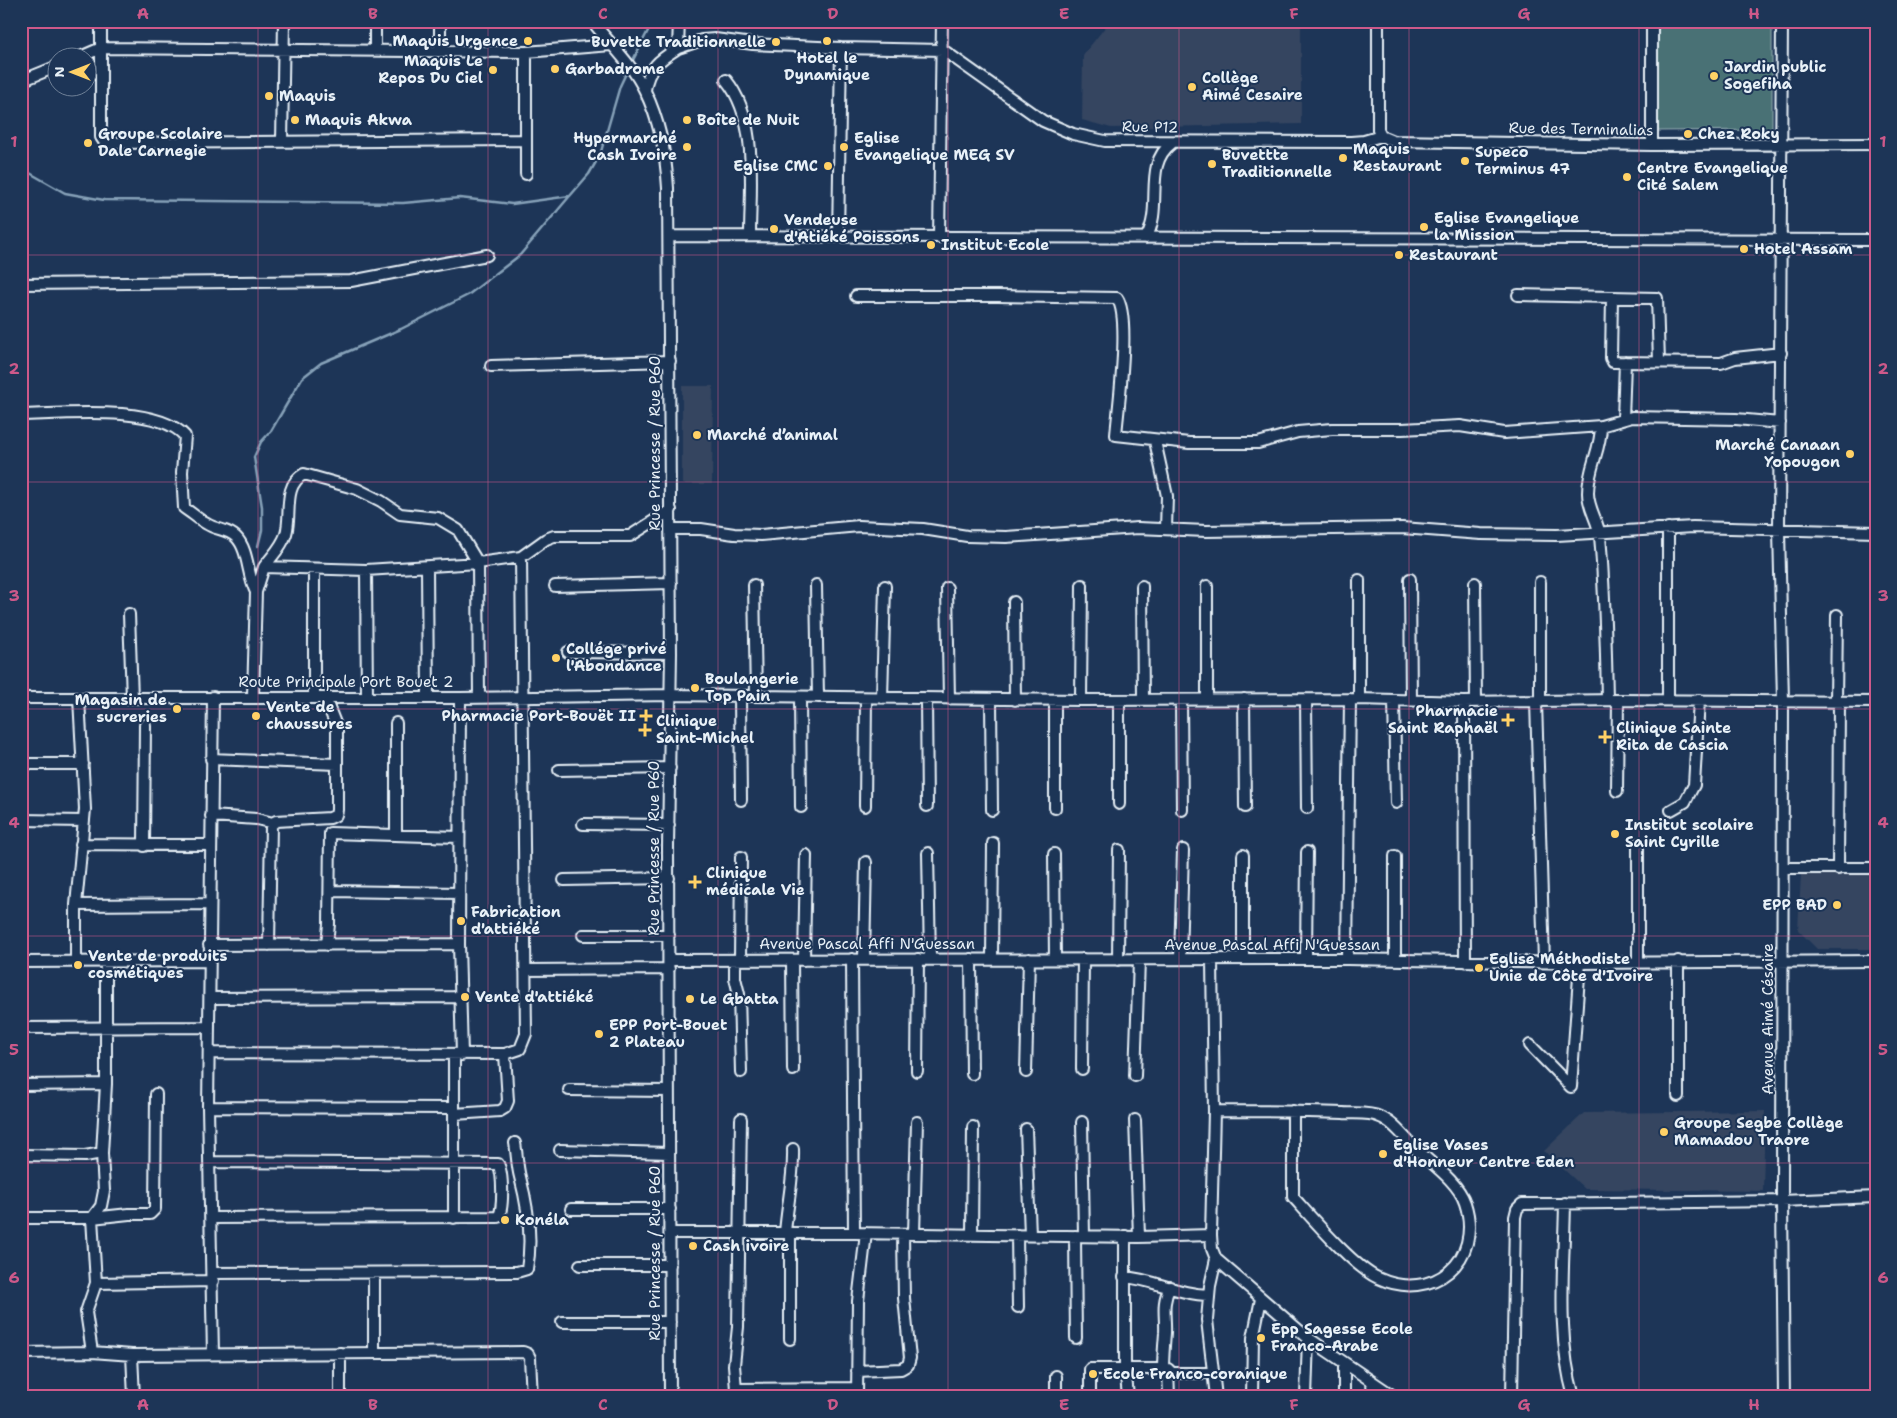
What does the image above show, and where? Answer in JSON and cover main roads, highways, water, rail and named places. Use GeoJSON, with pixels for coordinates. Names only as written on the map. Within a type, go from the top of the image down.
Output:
{"type":"FeatureCollection","features":[{"type":"Feature","properties":{"kind":"waterway"},"geometry":{"type":"LineString","coordinates":[[632,62],[653,21]]}},
{"type":"Feature","properties":{"kind":"waterway"},"geometry":{"type":"LineString","coordinates":[[21,168],[65,193],[104,200],[403,203],[460,198],[512,204],[570,196],[589,174],[600,155],[620,86],[628,69]]}},
{"type":"Feature","properties":{"kind":"waterway"},"geometry":{"type":"LineString","coordinates":[[258,546],[262,530],[262,507],[254,457],[261,442],[271,431],[302,378],[321,363],[401,329],[468,295],[520,255],[569,197]]}},
{"type":"Feature","properties":{"kind":"place","name":"Maquis Urgence"},"geometry":{"type":"Point","coordinates":[528,41]}},
{"type":"Feature","properties":{"kind":"place","name":"Hotel le Dynamique"},"geometry":{"type":"Point","coordinates":[827,41]}},
{"type":"Feature","properties":{"kind":"place","name":"Buvette Traditionnelle"},"geometry":{"type":"Point","coordinates":[776,42]}},
{"type":"Feature","properties":{"kind":"place","name":"Garbadrome"},"geometry":{"type":"Point","coordinates":[555,69]}},
{"type":"Feature","properties":{"kind":"place","name":"Maquis Le Repos Du Ciel"},"geometry":{"type":"Point","coordinates":[493,70]}},
{"type":"Feature","properties":{"kind":"place","name":"Jardin public Sogefiha"},"geometry":{"type":"Point","coordinates":[1714,76]}},
{"type":"Feature","properties":{"kind":"place","name":"Collège Aimé Cesaire"},"geometry":{"type":"Point","coordinates":[1192,87]}},
{"type":"Feature","properties":{"kind":"place","name":"Maquis"},"geometry":{"type":"Point","coordinates":[269,96]}},
{"type":"Feature","properties":{"kind":"place","name":"Maquis Akwa"},"geometry":{"type":"Point","coordinates":[295,120]}},
{"type":"Feature","properties":{"kind":"place","name":"Boîte de Nuit"},"geometry":{"type":"Point","coordinates":[687,120]}},
{"type":"Feature","properties":{"kind":"place","name":"Chez Roky"},"geometry":{"type":"Point","coordinates":[1688,134]}},
{"type":"Feature","properties":{"kind":"place","name":"Groupe Scolaire Dale Carnegie"},"geometry":{"type":"Point","coordinates":[88,143]}},
{"type":"Feature","properties":{"kind":"place","name":"Hypermarché Cash Ivoire"},"geometry":{"type":"Point","coordinates":[687,147]}},
{"type":"Feature","properties":{"kind":"place","name":"Eglise Evangelique MEG SV"},"geometry":{"type":"Point","coordinates":[844,147]}},
{"type":"Feature","properties":{"kind":"place","name":"Maquis Restaurant"},"geometry":{"type":"Point","coordinates":[1343,158]}},
{"type":"Feature","properties":{"kind":"place","name":"Supeco Terminus 47"},"geometry":{"type":"Point","coordinates":[1465,161]}},
{"type":"Feature","properties":{"kind":"place","name":"Buvettte Traditionnelle"},"geometry":{"type":"Point","coordinates":[1212,164]}},
{"type":"Feature","properties":{"kind":"place","name":"Eglise CMC"},"geometry":{"type":"Point","coordinates":[828,166]}},
{"type":"Feature","properties":{"kind":"place","name":"Centre Evangelique Cité Salem"},"geometry":{"type":"Point","coordinates":[1627,177]}},
{"type":"Feature","properties":{"kind":"place","name":"Eglise Evangelique la Mission"},"geometry":{"type":"Point","coordinates":[1424,227]}},
{"type":"Feature","properties":{"kind":"place","name":"Vendeuse d'Atiéké Poissons"},"geometry":{"type":"Point","coordinates":[774,229]}},
{"type":"Feature","properties":{"kind":"place","name":"Institut Ecole"},"geometry":{"type":"Point","coordinates":[931,245]}},
{"type":"Feature","properties":{"kind":"place","name":"Hotel Assam"},"geometry":{"type":"Point","coordinates":[1744,249]}},
{"type":"Feature","properties":{"kind":"place","name":"Restaurant"},"geometry":{"type":"Point","coordinates":[1399,255]}},
{"type":"Feature","properties":{"kind":"place","name":"Marché d’animal"},"geometry":{"type":"Point","coordinates":[697,435]}},
{"type":"Feature","properties":{"kind":"place","name":"Marché Canaan Yopougon"},"geometry":{"type":"Point","coordinates":[1850,454]}},
{"type":"Feature","properties":{"kind":"place","name":"Collége privé l'Abondance"},"geometry":{"type":"Point","coordinates":[556,658]}},
{"type":"Feature","properties":{"kind":"place","name":"Boulangerie Top Pain"},"geometry":{"type":"Point","coordinates":[695,688]}},
{"type":"Feature","properties":{"kind":"place","name":"Magasin de sucreries"},"geometry":{"type":"Point","coordinates":[177,709]}},
{"type":"Feature","properties":{"kind":"place","name":"Vente de chaussures"},"geometry":{"type":"Point","coordinates":[256,716]}},
{"type":"Feature","properties":{"kind":"place","name":"Pharmacie Port-Bouët II"},"geometry":{"type":"Point","coordinates":[646,716]}},
{"type":"Feature","properties":{"kind":"place","name":"Pharmacie Saint Raphaël"},"geometry":{"type":"Point","coordinates":[1508,720]}},
{"type":"Feature","properties":{"kind":"place","name":"Clinique Saint-Michel"},"geometry":{"type":"Point","coordinates":[645,730]}},
{"type":"Feature","properties":{"kind":"place","name":"Clinique Sainte Rita de Cascia"},"geometry":{"type":"Point","coordinates":[1605,737]}},
{"type":"Feature","properties":{"kind":"place","name":"Institut scolaire Saint Cyrille"},"geometry":{"type":"Point","coordinates":[1615,834]}},
{"type":"Feature","properties":{"kind":"place","name":"Clinique médicale Vie"},"geometry":{"type":"Point","coordinates":[695,882]}},
{"type":"Feature","properties":{"kind":"place","name":"EPP BAD"},"geometry":{"type":"Point","coordinates":[1837,905]}},
{"type":"Feature","properties":{"kind":"place","name":"Fabrication d'attiéké"},"geometry":{"type":"Point","coordinates":[461,921]}},
{"type":"Feature","properties":{"kind":"place","name":"Vente de produits cosmétiques"},"geometry":{"type":"Point","coordinates":[78,965]}},
{"type":"Feature","properties":{"kind":"place","name":"Eglise Méthodiste Unie de Côte d'Ivoire"},"geometry":{"type":"Point","coordinates":[1479,968]}},
{"type":"Feature","properties":{"kind":"place","name":"Vente d'attiéké"},"geometry":{"type":"Point","coordinates":[465,997]}},
{"type":"Feature","properties":{"kind":"place","name":"Le Gbatta"},"geometry":{"type":"Point","coordinates":[690,999]}},
{"type":"Feature","properties":{"kind":"place","name":"EPP Port-Bouet 2 Plateau"},"geometry":{"type":"Point","coordinates":[599,1034]}},
{"type":"Feature","properties":{"kind":"place","name":"Groupe Segbe Collège Mamadou Traore"},"geometry":{"type":"Point","coordinates":[1664,1132]}},
{"type":"Feature","properties":{"kind":"place","name":"Eglise Vases d'Honneur Centre Eden"},"geometry":{"type":"Point","coordinates":[1383,1154]}},
{"type":"Feature","properties":{"kind":"place","name":"Konéla"},"geometry":{"type":"Point","coordinates":[505,1220]}},
{"type":"Feature","properties":{"kind":"place","name":"Cash ivoire"},"geometry":{"type":"Point","coordinates":[693,1246]}},
{"type":"Feature","properties":{"kind":"place","name":"Epp Sagesse Ecole Franco-Arabe"},"geometry":{"type":"Point","coordinates":[1261,1338]}},
{"type":"Feature","properties":{"kind":"place","name":"Ecole Franco-coranique"},"geometry":{"type":"Point","coordinates":[1093,1374]}}]}
